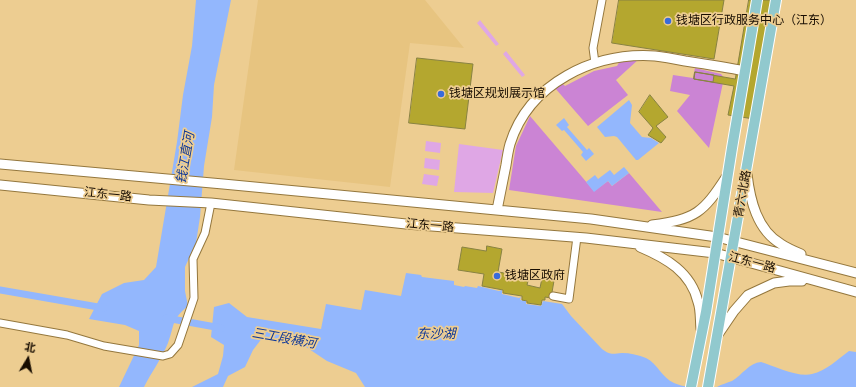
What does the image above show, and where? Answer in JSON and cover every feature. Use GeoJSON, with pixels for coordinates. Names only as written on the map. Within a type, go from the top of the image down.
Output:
{"type":"FeatureCollection","features":[{"type":"Feature","properties":{"kind":"main road","name":"青六北路"},"geometry":{"type":"LineString","coordinates":[[691,386],[702,334],[757,0]]}},
{"type":"Feature","properties":{"kind":"main road","name":"青六北路"},"geometry":{"type":"LineString","coordinates":[[708,387],[776,0]]}},
{"type":"Feature","properties":{"kind":"main road"},"geometry":{"type":"LineString","coordinates":[[497,210],[510,144],[519,124],[540,96],[552,85],[572,72],[594,63],[618,57],[655,56],[745,71]]}},
{"type":"Feature","properties":{"kind":"main road","name":"江东一路"},"geometry":{"type":"LineString","coordinates":[[0,164],[591,219],[734,241],[856,273]]}},
{"type":"Feature","properties":{"kind":"main road"},"geometry":{"type":"LineString","coordinates":[[747,170],[749,190],[756,213],[763,228],[780,244],[820,263]]}},
{"type":"Feature","properties":{"kind":"main road"},"geometry":{"type":"LineString","coordinates":[[642,227],[677,222],[696,214],[712,199],[727,176]]}},
{"type":"Feature","properties":{"kind":"main road","name":"江东一路"},"geometry":{"type":"LineString","coordinates":[[0,184],[150,200],[207,203],[406,224],[577,237],[715,253],[856,292]]}},
{"type":"Feature","properties":{"kind":"main road"},"geometry":{"type":"LineString","coordinates":[[630,243],[662,256],[692,283],[699,302],[702,334]]}},
{"type":"Feature","properties":{"kind":"main road"},"geometry":{"type":"LineString","coordinates":[[717,336],[734,311],[748,295],[774,283],[789,280],[814,280]]}},
{"type":"Feature","properties":{"kind":"street"},"geometry":{"type":"LineString","coordinates":[[594,63],[593,48],[602,0]]}},
{"type":"Feature","properties":{"kind":"street"},"geometry":{"type":"LineString","coordinates":[[0,323],[68,335],[104,346],[163,356],[170,354],[178,345],[194,298],[193,259],[205,233],[207,203]]}},
{"type":"Feature","properties":{"kind":"street"},"geometry":{"type":"LineString","coordinates":[[553,296],[572,299],[577,237]]}},
{"type":"Feature","properties":{"kind":"shaded area"},"geometry":{"type":"Polygon","coordinates":[[[258,0],[425,0],[464,48],[410,43],[390,187],[234,170],[258,0]]]}},
{"type":"Feature","properties":{"kind":"shaded area"},"geometry":{"type":"Polygon","coordinates":[[[480,20],[499,44],[496,46],[477,23],[480,20]]]}},
{"type":"Feature","properties":{"kind":"shaded area"},"geometry":{"type":"Polygon","coordinates":[[[506,51],[525,75],[522,77],[503,54],[506,51]]]}},
{"type":"Feature","properties":{"kind":"shaded area"},"geometry":{"type":"Polygon","coordinates":[[[639,59],[616,80],[628,95],[588,126],[555,88],[561,82],[565,86],[594,71],[617,66],[620,61],[639,59]]]}},
{"type":"Feature","properties":{"kind":"shaded area"},"geometry":{"type":"Polygon","coordinates":[[[695,68],[721,74],[724,78],[709,148],[677,111],[690,95],[670,91],[673,75],[693,78],[695,68]]]}},
{"type":"Feature","properties":{"kind":"shaded area"},"geometry":{"type":"Polygon","coordinates":[[[530,116],[594,191],[608,181],[612,186],[629,173],[662,212],[509,190],[516,146],[530,116]]]}},
{"type":"Feature","properties":{"kind":"shaded area"},"geometry":{"type":"Polygon","coordinates":[[[426,141],[441,143],[440,153],[425,151],[426,141]]]}},
{"type":"Feature","properties":{"kind":"shaded area"},"geometry":{"type":"Polygon","coordinates":[[[459,144],[503,150],[493,193],[454,192],[459,144]]]}},
{"type":"Feature","properties":{"kind":"shaded area"},"geometry":{"type":"Polygon","coordinates":[[[425,158],[440,160],[439,170],[424,168],[425,158]]]}},
{"type":"Feature","properties":{"kind":"shaded area"},"geometry":{"type":"Polygon","coordinates":[[[424,174],[439,176],[437,186],[422,184],[424,174]]]}},
{"type":"Feature","properties":{"kind":"water","name":"钱江直河"},"geometry":{"type":"Polygon","coordinates":[[[196,0],[231,0],[214,85],[212,117],[204,166],[200,217],[196,243],[185,267],[185,291],[188,306],[176,319],[166,349],[144,387],[119,387],[139,345],[139,331],[125,325],[89,319],[102,294],[124,283],[144,280],[156,267],[192,46],[196,0]]]}},
{"type":"Feature","properties":{"kind":"water"},"geometry":{"type":"Polygon","coordinates":[[[629,100],[632,105],[630,123],[642,137],[651,138],[659,143],[638,160],[636,160],[617,137],[605,137],[597,127],[629,100]]]}},
{"type":"Feature","properties":{"kind":"water"},"geometry":{"type":"Polygon","coordinates":[[[564,118],[569,125],[567,127],[587,150],[589,148],[594,154],[586,161],[581,155],[583,152],[564,130],[562,131],[556,125],[564,118]]]}},
{"type":"Feature","properties":{"kind":"water"},"geometry":{"type":"Polygon","coordinates":[[[624,167],[629,173],[612,186],[608,181],[594,192],[586,182],[595,175],[598,179],[610,170],[614,175],[624,167]]]}},
{"type":"Feature","properties":{"kind":"water","name":"东沙湖"},"geometry":{"type":"Polygon","coordinates":[[[406,273],[421,275],[422,277],[454,281],[454,285],[464,287],[477,288],[478,286],[499,291],[502,290],[502,294],[519,298],[521,297],[520,300],[526,301],[526,304],[541,306],[543,301],[562,304],[571,316],[605,351],[611,354],[631,354],[646,358],[654,364],[670,381],[689,387],[365,387],[356,373],[327,361],[303,345],[282,337],[263,337],[253,350],[245,367],[228,376],[223,387],[192,387],[218,374],[223,356],[224,345],[211,337],[214,307],[229,303],[247,317],[321,329],[326,304],[361,310],[365,290],[401,296],[406,273]]]}},
{"type":"Feature","properties":{"kind":"water"},"geometry":{"type":"Polygon","coordinates":[[[849,351],[856,352],[856,387],[717,387],[736,379],[749,367],[757,363],[761,362],[779,369],[807,375],[822,370],[849,351]]]}},
{"type":"Feature","properties":{"kind":"building","name":"钱塘区行政服务中心（江东）"},"geometry":{"type":"Polygon","coordinates":[[[619,0],[724,0],[714,59],[612,43],[619,0]]]}},
{"type":"Feature","properties":{"kind":"building"},"geometry":{"type":"Polygon","coordinates":[[[749,0],[774,0],[754,119],[728,115],[734,86],[694,79],[695,72],[735,79],[749,0]]]}},
{"type":"Feature","properties":{"kind":"building","name":"钱塘区规划展示馆"},"geometry":{"type":"Polygon","coordinates":[[[417,58],[473,64],[465,129],[409,123],[417,58]]]}},
{"type":"Feature","properties":{"kind":"building"},"geometry":{"type":"Polygon","coordinates":[[[695,72],[714,75],[713,82],[694,79],[695,72]]]}},
{"type":"Feature","properties":{"kind":"building"},"geometry":{"type":"Polygon","coordinates":[[[650,95],[668,117],[656,126],[666,137],[661,143],[648,135],[653,128],[639,112],[650,95]]]}},
{"type":"Feature","properties":{"kind":"building","name":"钱塘区政府"},"geometry":{"type":"Polygon","coordinates":[[[487,246],[502,249],[498,272],[511,274],[510,278],[528,281],[527,285],[540,288],[543,273],[555,275],[551,298],[545,297],[545,300],[542,300],[541,305],[527,303],[527,301],[522,300],[522,296],[503,293],[503,290],[482,286],[484,274],[458,270],[462,247],[486,251],[487,246]]]}},
{"type":"Feature","properties":{"kind":"waterway","name":"三工段横河"},"geometry":{"type":"LineString","coordinates":[[0,290],[104,308]]}},
{"type":"Feature","properties":{"kind":"waterway","name":"三工段横河"},"geometry":{"type":"LineString","coordinates":[[166,318],[221,328]]}},
{"type":"Feature","properties":{"kind":"waterway","name":"三工段横河"},"geometry":{"type":"LineString","coordinates":[[268,336],[296,340]]}},
{"type":"Feature","properties":{"kind":"place","name":"钱塘区行政服务中心（江东）"},"geometry":{"type":"Point","coordinates":[668,21]}},
{"type":"Feature","properties":{"kind":"place","name":"钱塘区规划展示馆"},"geometry":{"type":"Point","coordinates":[441,94]}},
{"type":"Feature","properties":{"kind":"place","name":"钱塘区政府"},"geometry":{"type":"Point","coordinates":[497,276]}}]}
